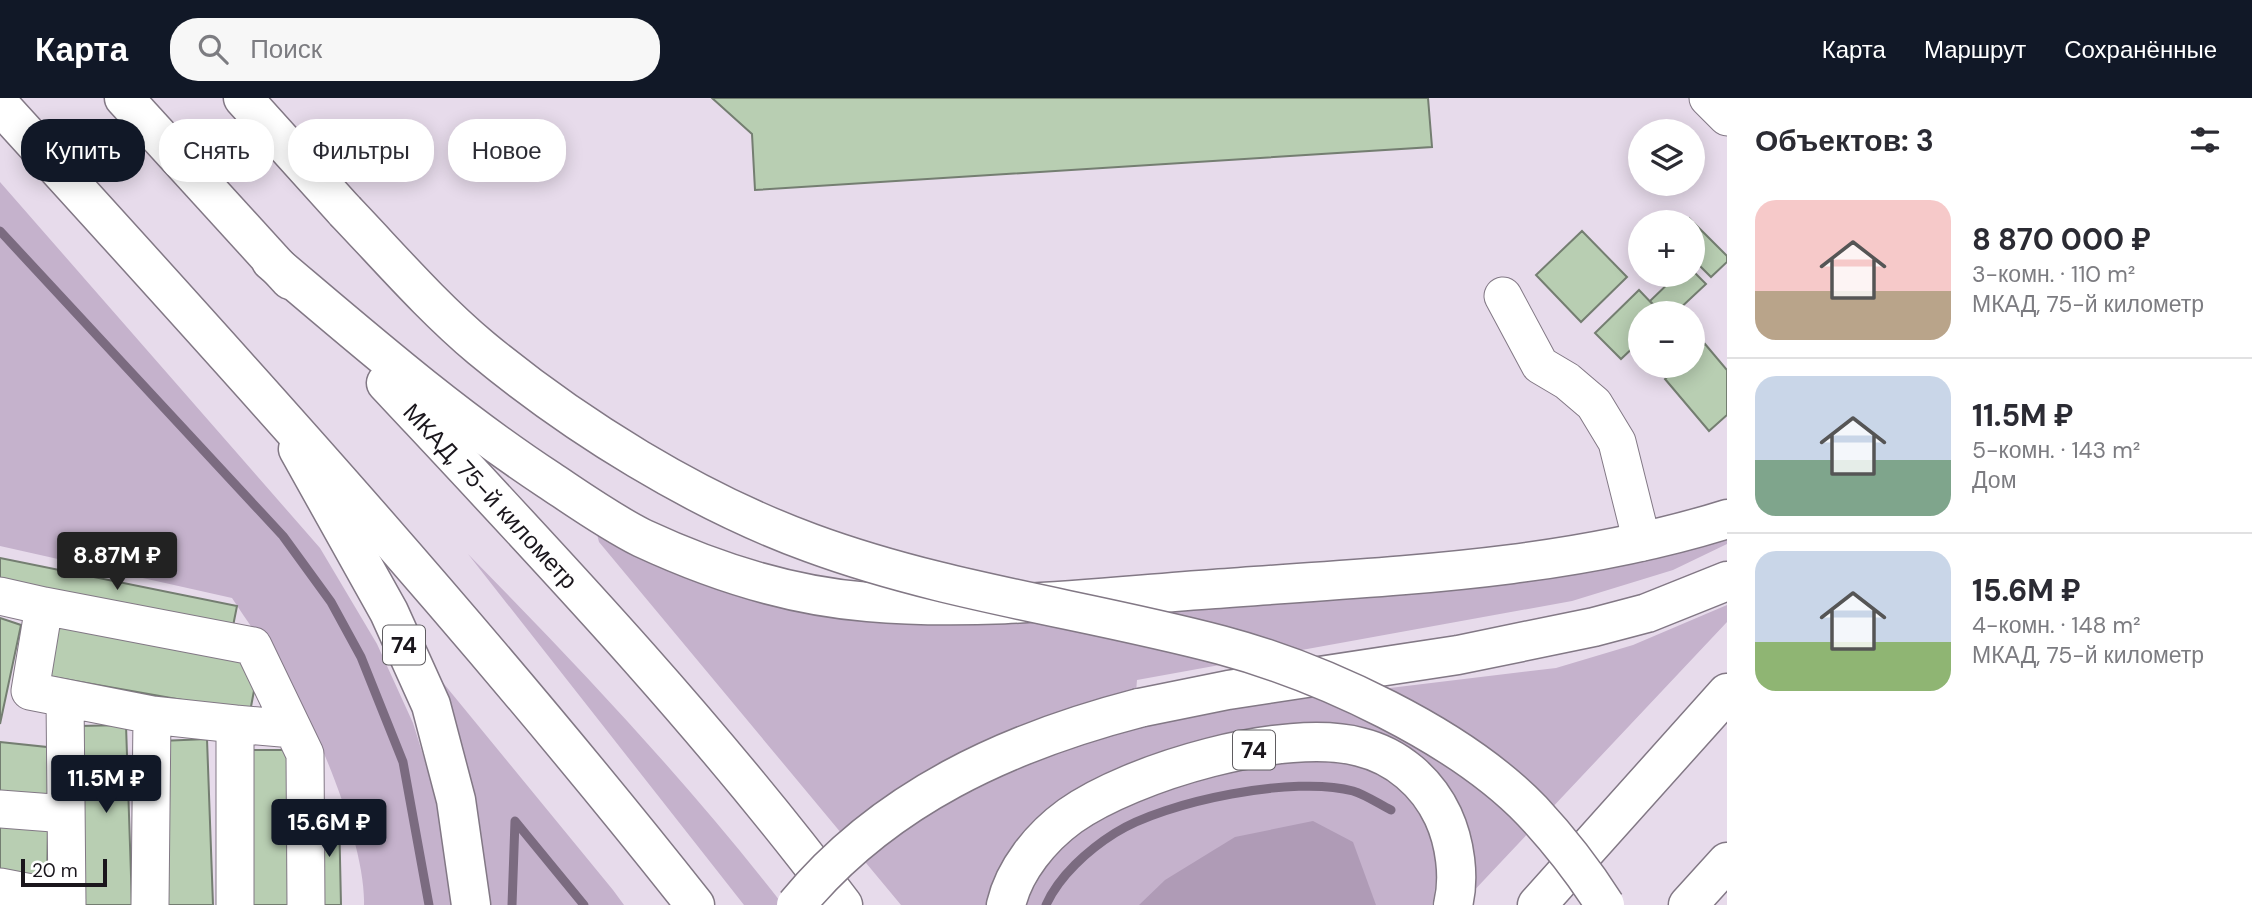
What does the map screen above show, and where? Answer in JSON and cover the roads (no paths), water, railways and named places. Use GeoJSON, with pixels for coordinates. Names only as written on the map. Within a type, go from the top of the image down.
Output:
{"type":"FeatureCollection","features":[{"type":"Feature","properties":{"kind":"main road","name":"МКАД, 75-й километр"},"geometry":{"type":"LineString","coordinates":[[124,98],[271,261],[586,596],[791,835],[843,905]]}},
{"type":"Feature","properties":{"kind":"main road"},"geometry":{"type":"LineString","coordinates":[[243,98],[345,211],[478,346],[564,413],[685,486],[810,543],[945,584],[1226,647],[1370,701],[1448,746],[1530,809],[1564,849],[1605,905]]}},
{"type":"Feature","properties":{"kind":"main road"},"geometry":{"type":"LineString","coordinates":[[0,105],[275,407],[513,683],[695,905]]}},
{"type":"Feature","properties":{"kind":"main road"},"geometry":{"type":"LineString","coordinates":[[271,261],[419,385],[527,466],[588,506],[639,536],[681,555],[730,573],[801,592],[867,602],[911,604],[1044,602],[1412,574],[1642,542],[1727,519]]}},
{"type":"Feature","properties":{"kind":"main road","name":"74"},"geometry":{"type":"LineString","coordinates":[[275,407],[384,601],[431,705],[456,800],[471,905]]}},
{"type":"Feature","properties":{"kind":"main road"},"geometry":{"type":"LineString","coordinates":[[796,905],[846,853],[881,823],[933,788],[1010,749],[1050,733],[1139,708],[1228,690],[1458,655],[1594,627],[1647,613],[1727,580]]}},
{"type":"Feature","properties":{"kind":"main road"},"geometry":{"type":"LineString","coordinates":[[1537,905],[1727,693]]}},
{"type":"Feature","properties":{"kind":"main road","name":"74"},"geometry":{"type":"LineString","coordinates":[[1006,905],[1021,868],[1042,840],[1069,817],[1100,797],[1133,782],[1219,756],[1299,743],[1330,742],[1381,754],[1404,767],[1423,785],[1448,828],[1455,877],[1453,905]]}},
{"type":"Feature","properties":{"kind":"main road"},"geometry":{"type":"LineString","coordinates":[[1688,905],[1727,862]]}},
{"type":"Feature","properties":{"kind":"lane"},"geometry":{"type":"LineString","coordinates":[[1708,98],[1727,117]]}},
{"type":"Feature","properties":{"kind":"lane"},"geometry":{"type":"LineString","coordinates":[[1503,296],[1540,365],[1567,381],[1594,404],[1617,442],[1625,465],[1642,542]]}},
{"type":"Feature","properties":{"kind":"lane"},"geometry":{"type":"LineString","coordinates":[[0,596],[253,646],[305,754],[306,905]]}},
{"type":"Feature","properties":{"kind":"lane"},"geometry":{"type":"LineString","coordinates":[[44,606],[30,691],[152,715],[293,729]]}},
{"type":"Feature","properties":{"kind":"lane"},"geometry":{"type":"LineString","coordinates":[[0,887],[67,903],[65,698]]}},
{"type":"Feature","properties":{"kind":"lane"},"geometry":{"type":"LineString","coordinates":[[150,905],[152,715]]}},
{"type":"Feature","properties":{"kind":"lane"},"geometry":{"type":"LineString","coordinates":[[235,724],[235,905]]}},
{"type":"Feature","properties":{"kind":"lane"},"geometry":{"type":"LineString","coordinates":[[0,809],[66,814]]}},
{"type":"Feature","properties":{"kind":"waterway"},"geometry":{"type":"LineString","coordinates":[[0,231],[283,536],[331,602],[361,657],[403,762],[429,905]]}},
{"type":"Feature","properties":{"kind":"waterway"},"geometry":{"type":"LineString","coordinates":[[1046,905],[1066,874],[1115,833],[1137,821],[1197,801],[1266,789],[1328,787],[1353,791],[1391,810]]}},
{"type":"Feature","properties":{"kind":"waterway"},"geometry":{"type":"LineString","coordinates":[[512,905],[515,821],[584,905]]}}]}
